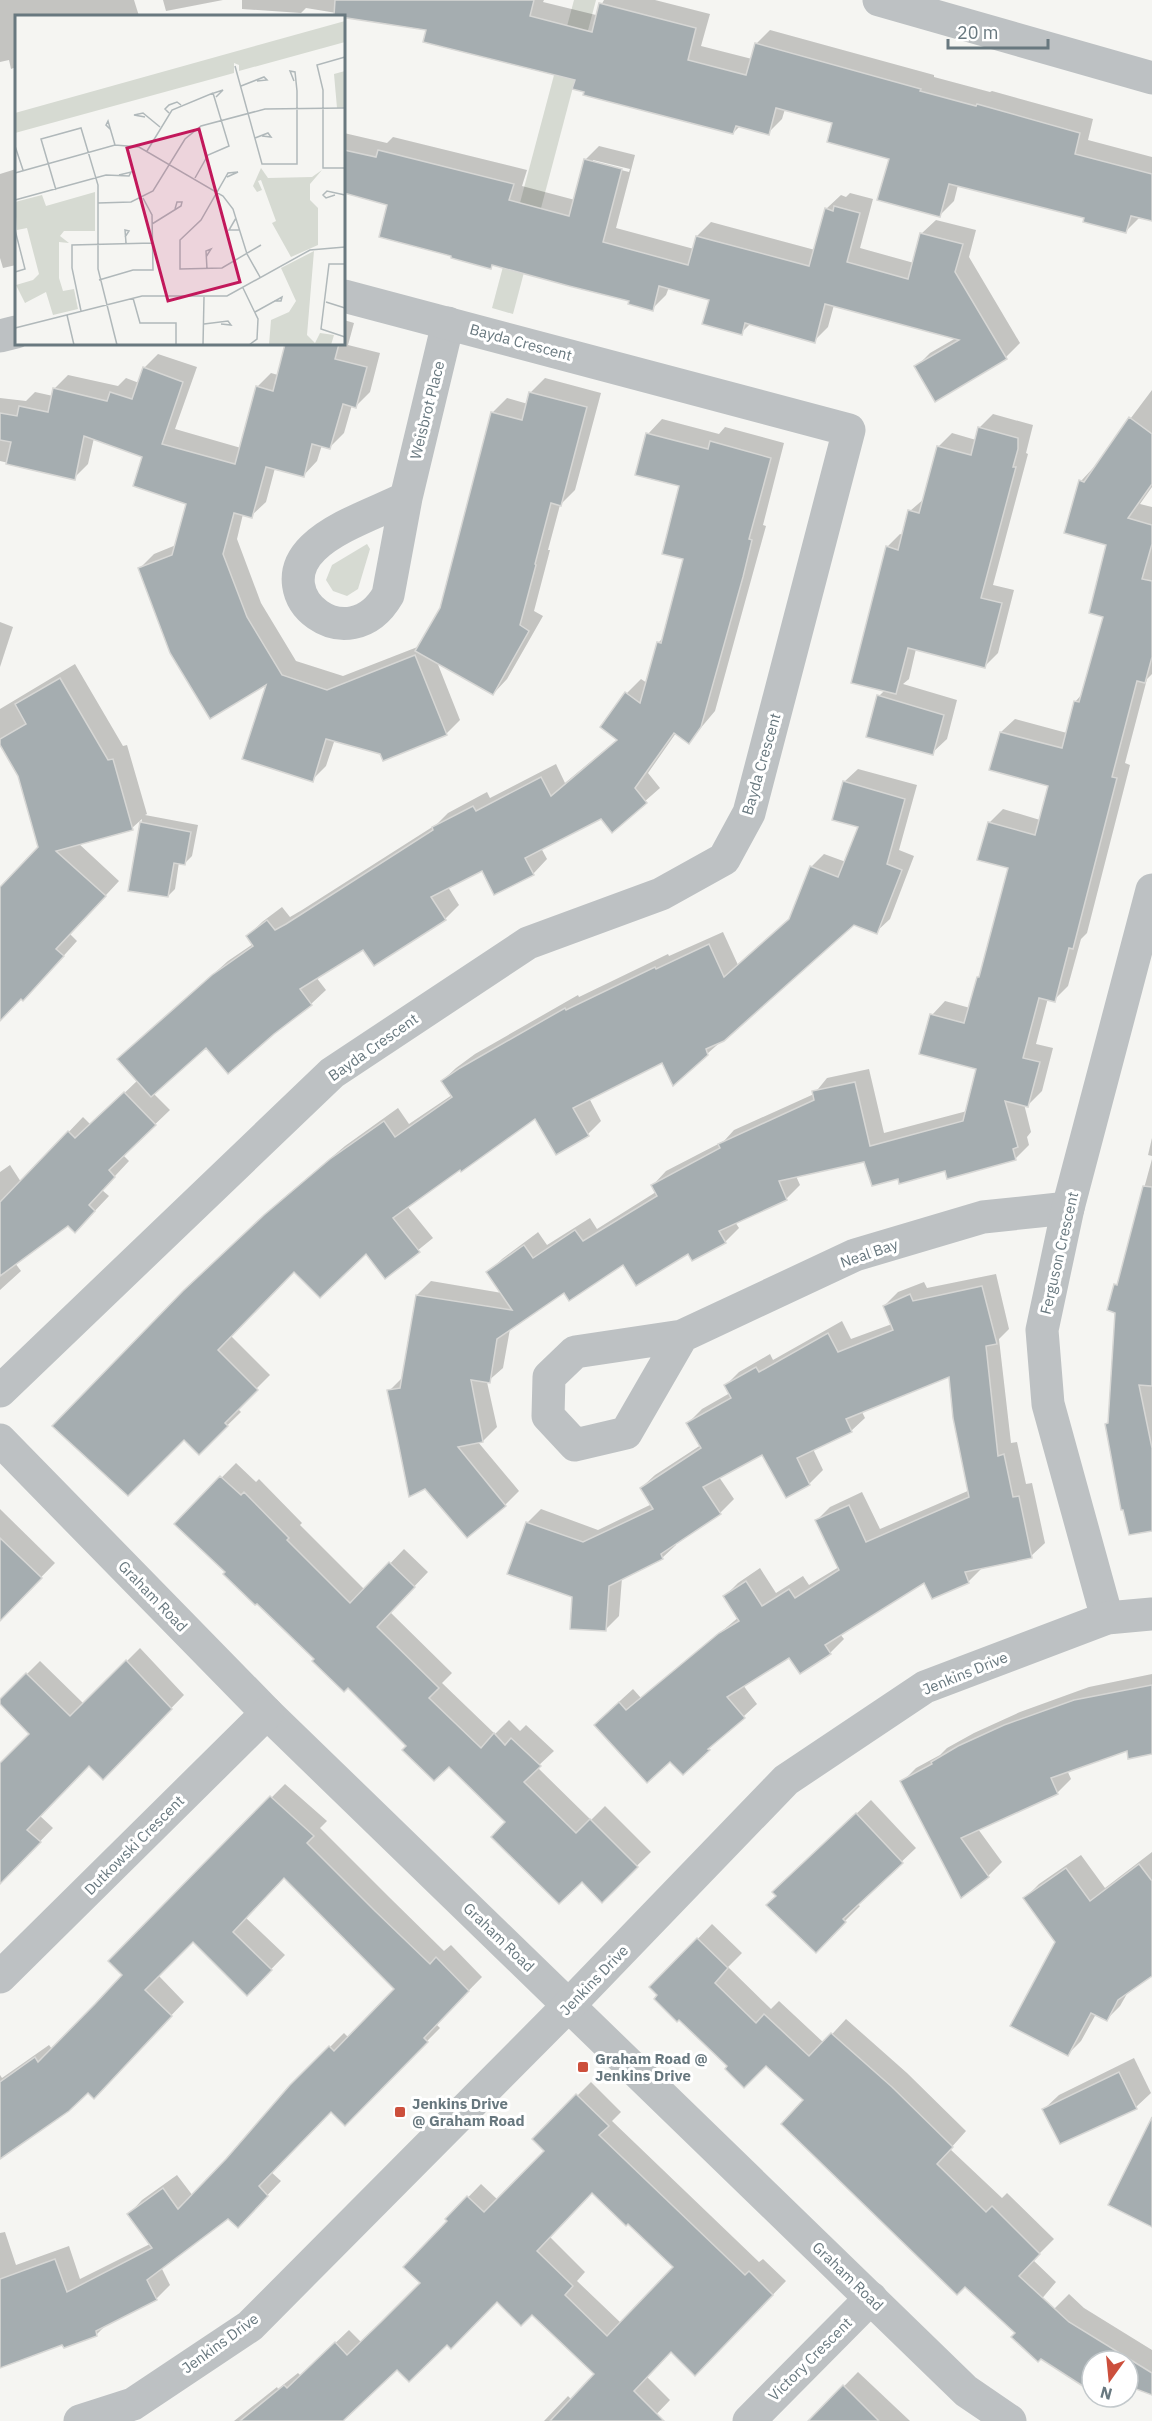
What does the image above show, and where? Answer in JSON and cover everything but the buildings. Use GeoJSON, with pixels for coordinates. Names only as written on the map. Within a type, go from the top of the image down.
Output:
{"type":"FeatureCollection","features":[{"type":"Feature","properties":{"kind":"street"},"geometry":{"type":"LineString","coordinates":[[879,0],[1152,78]]}},
{"type":"Feature","properties":{"kind":"street","name":"Bayda Crescent"},"geometry":{"type":"LineString","coordinates":[[0,1391],[332,1073],[528,943],[661,894],[724,858],[749,813],[849,430],[345,296]]}},
{"type":"Feature","properties":{"kind":"street","name":"Weisbrot Place"},"geometry":{"type":"LineString","coordinates":[[406,498],[448,323]]}},
{"type":"Feature","properties":{"kind":"street"},"geometry":{"type":"LineString","coordinates":[[0,336],[15,332]]}},
{"type":"Feature","properties":{"kind":"street","name":"Ferguson Crescent"},"geometry":{"type":"LineString","coordinates":[[1107,1618],[1048,1404],[1042,1330],[1068,1208],[1149,912]]}},
{"type":"Feature","properties":{"kind":"street","name":"Neal Bay"},"geometry":{"type":"LineString","coordinates":[[682,1336],[855,1255],[983,1217],[1068,1208]]}},
{"type":"Feature","properties":{"kind":"street","name":"Graham Road"},"geometry":{"type":"LineString","coordinates":[[0,1440],[267,1713],[966,2391],[1010,2421]]}},
{"type":"Feature","properties":{"kind":"street","name":"Jenkins Drive"},"geometry":{"type":"LineString","coordinates":[[80,2421],[133,2404],[250,2326],[569,2005],[786,1780],[925,1687],[1107,1618],[1152,1614]]}},
{"type":"Feature","properties":{"kind":"street","name":"Dutkowski Crescent"},"geometry":{"type":"LineString","coordinates":[[0,1977],[267,1713]]}},
{"type":"Feature","properties":{"kind":"street","name":"Victory Crescent"},"geometry":{"type":"LineString","coordinates":[[749,2421],[871,2298]]}},
{"type":"Feature","properties":{"kind":"shaded area"},"geometry":{"type":"Polygon","coordinates":[[[574,0],[596,0],[513,314],[492,308],[574,0]]]}},
{"type":"Feature","properties":{"kind":"shaded area"},"geometry":{"type":"Polygon","coordinates":[[[367,544],[370,549],[358,589],[347,596],[333,591],[326,580],[332,565],[367,544]]]}},
{"type":"Feature","properties":{"kind":"place","name":"Graham Road @ Jenkins Drive"},"geometry":{"type":"Point","coordinates":[583,2067]}},
{"type":"Feature","properties":{"kind":"place","name":"Jenkins Drive @ Graham Road"},"geometry":{"type":"Point","coordinates":[400,2112]}}]}
